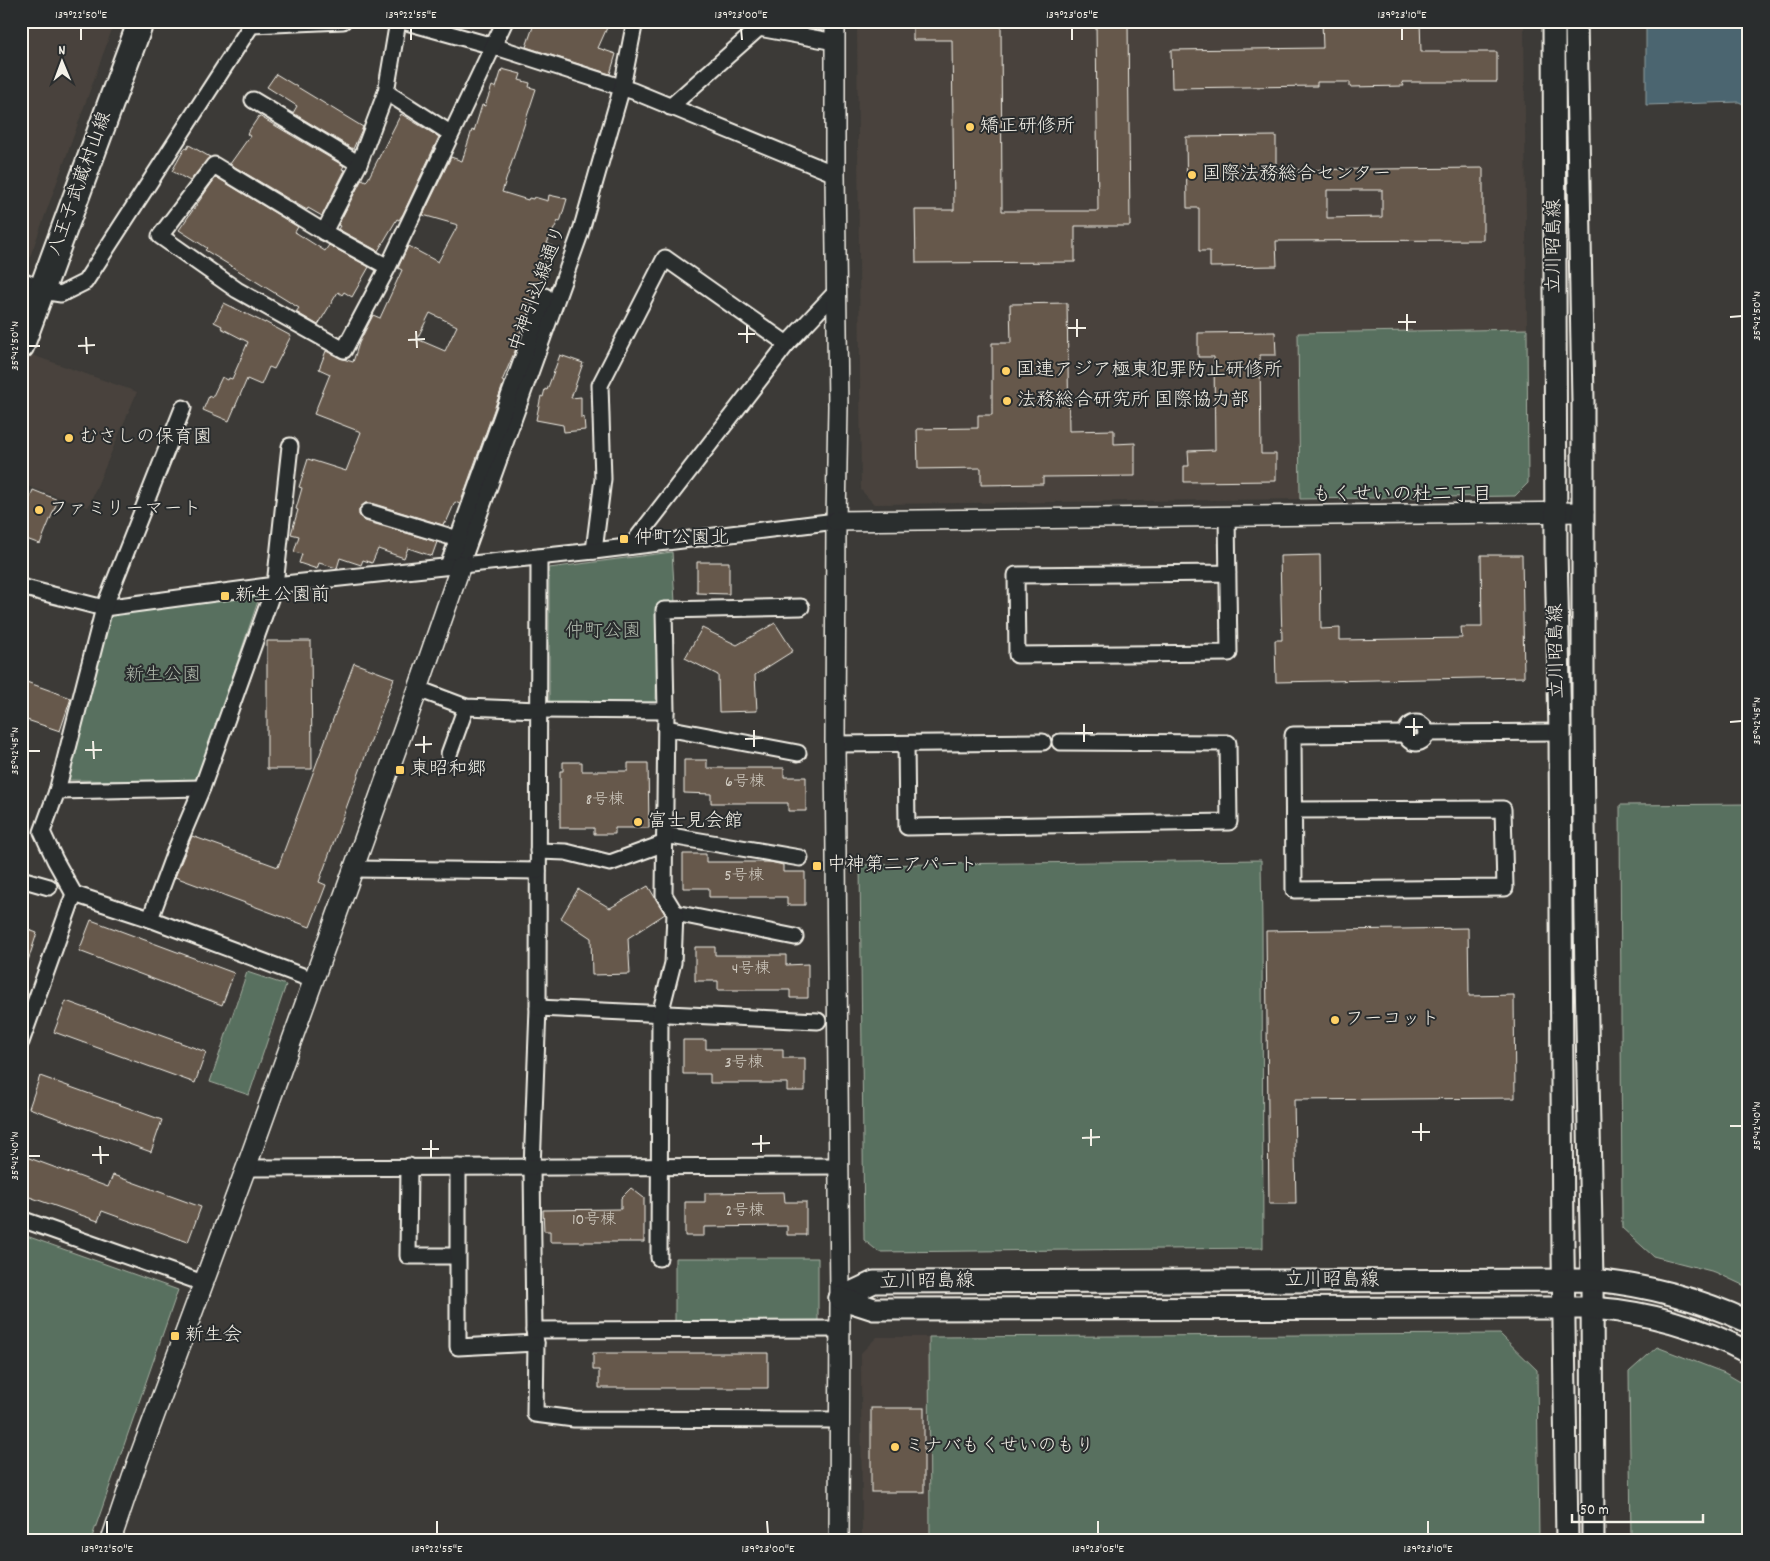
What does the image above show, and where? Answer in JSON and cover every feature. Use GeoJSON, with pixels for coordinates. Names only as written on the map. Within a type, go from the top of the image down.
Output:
{"type":"FeatureCollection","features":[{"type":"Feature","properties":{"kind":"main road","name":"八王子武蔵村山線"},"geometry":{"type":"LineString","coordinates":[[21,346],[32,287],[141,21]]}},
{"type":"Feature","properties":{"kind":"main road","name":"立川昭島線"},"geometry":{"type":"LineString","coordinates":[[1554,21],[1556,513],[1560,732],[1563,1280],[1567,1540]]}},
{"type":"Feature","properties":{"kind":"main road","name":"立川昭島線"},"geometry":{"type":"LineString","coordinates":[[1576,21],[1584,512],[1585,912],[1592,1280],[1593,1540]]}},
{"type":"Feature","properties":{"kind":"main road","name":"立川昭島線"},"geometry":{"type":"LineString","coordinates":[[840,1298],[874,1282],[1592,1280],[1618,1282],[1656,1289],[1693,1299],[1749,1322]]}},
{"type":"Feature","properties":{"kind":"main road","name":"立川昭島線"},"geometry":{"type":"LineString","coordinates":[[840,1298],[874,1309],[1592,1308],[1633,1312],[1678,1323],[1718,1338],[1749,1353]]}},
{"type":"Feature","properties":{"kind":"street"},"geometry":{"type":"LineString","coordinates":[[32,287],[61,294],[85,282],[253,23],[343,21]]}},
{"type":"Feature","properties":{"kind":"street"},"geometry":{"type":"LineString","coordinates":[[324,232],[359,164],[386,92],[398,21]]}},
{"type":"Feature","properties":{"kind":"street"},"geometry":{"type":"LineString","coordinates":[[403,21],[493,46],[622,87],[835,174]]}},
{"type":"Feature","properties":{"kind":"street"},"geometry":{"type":"LineString","coordinates":[[388,267],[324,232],[214,165],[160,236],[237,290],[344,350],[388,267],[505,21]]}},
{"type":"Feature","properties":{"kind":"street","name":"中神引込線通り"},"geometry":{"type":"LineString","coordinates":[[455,566],[580,234],[622,87],[635,21]]}},
{"type":"Feature","properties":{"kind":"street"},"geometry":{"type":"LineString","coordinates":[[835,21],[838,406],[835,744],[840,1298],[839,1540]]}},
{"type":"Feature","properties":{"kind":"street"},"geometry":{"type":"LineString","coordinates":[[670,107],[756,25],[835,42]]}},
{"type":"Feature","properties":{"kind":"street"},"geometry":{"type":"LineString","coordinates":[[386,92],[450,134]]}},
{"type":"Feature","properties":{"kind":"street"},"geometry":{"type":"LineString","coordinates":[[253,100],[359,164]]}},
{"type":"Feature","properties":{"kind":"street"},"geometry":{"type":"LineString","coordinates":[[594,551],[603,479],[600,385],[665,258],[787,344]]}},
{"type":"Feature","properties":{"kind":"street"},"geometry":{"type":"LineString","coordinates":[[632,546],[787,344],[836,292]]}},
{"type":"Feature","properties":{"kind":"street"},"geometry":{"type":"LineString","coordinates":[[111,1540],[137,1463],[246,1168],[418,689],[455,566],[458,539],[545,296]]}},
{"type":"Feature","properties":{"kind":"street"},"geometry":{"type":"LineString","coordinates":[[183,408],[104,608],[57,791],[42,832],[74,894],[150,919],[313,980]]}},
{"type":"Feature","properties":{"kind":"street"},"geometry":{"type":"LineString","coordinates":[[150,919],[174,854],[202,788],[275,586],[290,446]]}},
{"type":"Feature","properties":{"kind":"street"},"geometry":{"type":"LineString","coordinates":[[368,512],[458,539]]}},
{"type":"Feature","properties":{"kind":"street"},"geometry":{"type":"LineString","coordinates":[[21,588],[104,608],[275,586],[594,551],[836,521],[1584,512]]}},
{"type":"Feature","properties":{"kind":"street"},"geometry":{"type":"LineString","coordinates":[[1228,517],[1229,653],[1017,655],[1016,575],[1228,573]]}},
{"type":"Feature","properties":{"kind":"street"},"geometry":{"type":"LineString","coordinates":[[539,557],[538,1008],[532,1168],[535,1414],[574,1419],[839,1420]]}},
{"type":"Feature","properties":{"kind":"street"},"geometry":{"type":"LineString","coordinates":[[659,1258],[660,1014],[674,963],[675,913],[664,895],[666,711],[664,610],[801,607]]}},
{"type":"Feature","properties":{"kind":"street"},"geometry":{"type":"LineString","coordinates":[[418,689],[466,707],[538,710],[666,711]]}},
{"type":"Feature","properties":{"kind":"street"},"geometry":{"type":"LineString","coordinates":[[449,754],[466,707]]}},
{"type":"Feature","properties":{"kind":"street"},"geometry":{"type":"LineString","coordinates":[[1294,810],[1503,809],[1504,888],[1294,890],[1293,735],[1406,734],[1410,725],[1416,723],[1422,726],[1426,733],[1560,732]]}},
{"type":"Feature","properties":{"kind":"street"},"geometry":{"type":"LineString","coordinates":[[666,728],[798,753]]}},
{"type":"Feature","properties":{"kind":"street"},"geometry":{"type":"LineString","coordinates":[[835,744],[1043,742],[1044,737],[1051,733],[1058,737],[1060,742],[1228,743],[1229,822],[907,827],[906,744]]}},
{"type":"Feature","properties":{"kind":"street"},"geometry":{"type":"LineString","coordinates":[[57,791],[202,788]]}},
{"type":"Feature","properties":{"kind":"street"},"geometry":{"type":"LineString","coordinates":[[538,851],[566,852],[610,863],[665,839],[800,858]]}},
{"type":"Feature","properties":{"kind":"street"},"geometry":{"type":"LineString","coordinates":[[354,869],[538,871]]}},
{"type":"Feature","properties":{"kind":"street"},"geometry":{"type":"LineString","coordinates":[[21,878],[49,887]]}},
{"type":"Feature","properties":{"kind":"street"},"geometry":{"type":"LineString","coordinates":[[21,1042],[74,894]]}},
{"type":"Feature","properties":{"kind":"street"},"geometry":{"type":"LineString","coordinates":[[675,913],[795,937]]}},
{"type":"Feature","properties":{"kind":"street"},"geometry":{"type":"LineString","coordinates":[[538,1008],[818,1021]]}},
{"type":"Feature","properties":{"kind":"street"},"geometry":{"type":"LineString","coordinates":[[409,1166],[408,1256],[457,1256]]}},
{"type":"Feature","properties":{"kind":"street"},"geometry":{"type":"LineString","coordinates":[[246,1168],[838,1166]]}},
{"type":"Feature","properties":{"kind":"street"},"geometry":{"type":"LineString","coordinates":[[458,1167],[458,1347],[535,1336],[839,1329]]}},
{"type":"Feature","properties":{"kind":"street"},"geometry":{"type":"LineString","coordinates":[[21,1219],[203,1283]]}},
{"type":"Feature","properties":{"kind":"shaded area"},"geometry":{"type":"Polygon","coordinates":[[[21,21],[115,21],[26,268],[21,266],[21,21]]]}},
{"type":"Feature","properties":{"kind":"shaded area","name":"国際法務総合センター"},"geometry":{"type":"Polygon","coordinates":[[[857,21],[1524,21],[1527,329],[1298,333],[1300,499],[874,504],[861,490],[857,21]]]}},
{"type":"Feature","properties":{"kind":"shaded area","name":"むさしの保育園"},"geometry":{"type":"Polygon","coordinates":[[[29,354],[137,392],[88,507],[21,484],[21,378],[29,354]]]}},
{"type":"Feature","properties":{"kind":"shaded area","name":"ミナバもくせいのもり"},"geometry":{"type":"Polygon","coordinates":[[[877,1337],[929,1337],[930,1540],[862,1540],[861,1353],[877,1337]]]}},
{"type":"Feature","properties":{"kind":"green space"},"geometry":{"type":"Polygon","coordinates":[[[1527,329],[1528,483],[1515,496],[1300,499],[1298,333],[1527,329]]]}},
{"type":"Feature","properties":{"kind":"green space","name":"仲町公園"},"geometry":{"type":"Polygon","coordinates":[[[672,552],[675,602],[662,604],[657,613],[656,706],[549,705],[549,568],[672,552]]]}},
{"type":"Feature","properties":{"kind":"green space","name":"新生公園"},"geometry":{"type":"Polygon","coordinates":[[[260,595],[197,782],[68,780],[110,615],[260,595]]]}},
{"type":"Feature","properties":{"kind":"green space"},"geometry":{"type":"Polygon","coordinates":[[[1749,804],[1749,1288],[1715,1272],[1653,1256],[1622,1228],[1620,805],[1749,804]]]}},
{"type":"Feature","properties":{"kind":"green space"},"geometry":{"type":"Polygon","coordinates":[[[1261,860],[1263,1248],[879,1252],[864,1240],[860,865],[1261,860]]]}},
{"type":"Feature","properties":{"kind":"green space"},"geometry":{"type":"Polygon","coordinates":[[[247,972],[286,985],[249,1095],[210,1082],[247,972]]]}},
{"type":"Feature","properties":{"kind":"green space"},"geometry":{"type":"Polygon","coordinates":[[[21,1234],[178,1290],[91,1540],[21,1540],[21,1234]]]}},
{"type":"Feature","properties":{"kind":"green space"},"geometry":{"type":"Polygon","coordinates":[[[675,1258],[818,1258],[818,1321],[675,1322],[675,1258]]]}},
{"type":"Feature","properties":{"kind":"green space"},"geometry":{"type":"Polygon","coordinates":[[[1500,1334],[1537,1370],[1539,1540],[930,1540],[929,1337],[1500,1334]]]}},
{"type":"Feature","properties":{"kind":"green space"},"geometry":{"type":"Polygon","coordinates":[[[1657,1347],[1725,1373],[1749,1387],[1749,1540],[1631,1540],[1629,1372],[1657,1347]]]}},
{"type":"Feature","properties":{"kind":"water"},"geometry":{"type":"Polygon","coordinates":[[[1646,21],[1749,21],[1749,107],[1739,102],[1646,105],[1646,21]]]}},
{"type":"Feature","properties":{"kind":"building"},"geometry":{"type":"Polygon","coordinates":[[[535,21],[610,21],[598,48],[616,54],[610,74],[526,47],[535,21]]]}},
{"type":"Feature","properties":{"kind":"building"},"geometry":{"type":"Polygon","coordinates":[[[913,21],[1001,21],[1002,211],[1098,211],[1096,21],[1128,21],[1130,226],[1075,226],[1075,262],[916,263],[915,210],[954,210],[952,40],[913,40],[913,21]]]}},
{"type":"Feature","properties":{"kind":"building"},"geometry":{"type":"Polygon","coordinates":[[[1322,21],[1420,21],[1421,52],[1497,52],[1497,82],[1402,82],[1404,86],[1350,87],[1350,82],[1317,82],[1317,86],[1172,88],[1171,50],[1323,48],[1322,21]]]}},
{"type":"Feature","properties":{"kind":"building"},"geometry":{"type":"Polygon","coordinates":[[[502,69],[521,74],[519,80],[530,83],[529,87],[536,89],[502,192],[528,200],[534,197],[548,201],[549,195],[567,199],[560,222],[558,221],[547,243],[552,246],[543,266],[546,268],[528,309],[530,310],[528,316],[515,343],[518,344],[502,381],[504,382],[460,504],[455,502],[446,523],[444,522],[443,525],[371,503],[365,503],[359,509],[359,515],[365,521],[437,542],[432,556],[408,548],[404,558],[378,549],[372,563],[363,560],[361,565],[340,558],[337,568],[319,563],[317,569],[299,563],[302,554],[294,552],[299,536],[291,534],[302,488],[299,487],[308,459],[346,471],[361,432],[314,414],[330,374],[319,369],[326,351],[353,362],[359,343],[373,315],[380,318],[402,270],[398,268],[408,246],[438,262],[458,225],[423,215],[451,157],[462,161],[482,105],[485,106],[492,86],[496,88],[502,69]],[[430,313],[417,339],[445,351],[457,326],[430,313]]]}},
{"type":"Feature","properties":{"kind":"building"},"geometry":{"type":"Polygon","coordinates":[[[276,74],[363,127],[353,149],[293,113],[297,106],[267,87],[276,74]]]}},
{"type":"Feature","properties":{"kind":"building"},"geometry":{"type":"Polygon","coordinates":[[[401,114],[439,137],[403,214],[399,220],[397,219],[378,251],[338,229],[340,226],[338,225],[362,179],[366,181],[368,179],[401,114]]]}},
{"type":"Feature","properties":{"kind":"building"},"geometry":{"type":"Polygon","coordinates":[[[259,116],[344,166],[342,169],[345,170],[322,216],[308,208],[307,210],[230,164],[250,136],[247,134],[259,116]]]}},
{"type":"Feature","properties":{"kind":"building"},"geometry":{"type":"Polygon","coordinates":[[[1276,136],[1276,170],[1483,168],[1483,240],[1276,241],[1277,266],[1210,267],[1210,251],[1199,251],[1199,208],[1187,208],[1186,137],[1276,136]],[[1327,190],[1327,218],[1382,217],[1382,190],[1327,190]]]}},
{"type":"Feature","properties":{"kind":"building"},"geometry":{"type":"Polygon","coordinates":[[[189,145],[210,157],[190,181],[172,171],[185,148],[187,149],[189,145]]]}},
{"type":"Feature","properties":{"kind":"building"},"geometry":{"type":"Polygon","coordinates":[[[216,177],[298,227],[295,232],[325,251],[329,245],[369,267],[352,297],[344,292],[342,295],[338,292],[318,325],[296,312],[299,308],[205,250],[207,248],[179,230],[216,177]]]}},
{"type":"Feature","properties":{"kind":"building"},"geometry":{"type":"Polygon","coordinates":[[[224,303],[291,336],[274,369],[269,367],[261,385],[247,379],[229,421],[203,410],[209,396],[212,398],[222,377],[228,380],[229,378],[232,379],[248,342],[221,328],[222,326],[214,322],[224,303]]]}},
{"type":"Feature","properties":{"kind":"building"},"geometry":{"type":"Polygon","coordinates":[[[1067,303],[1069,431],[1114,430],[1114,444],[1135,443],[1135,476],[1043,477],[1043,484],[981,485],[981,468],[918,469],[917,429],[978,428],[978,415],[992,415],[992,343],[1011,343],[1010,304],[1067,303]]]}},
{"type":"Feature","properties":{"kind":"building"},"geometry":{"type":"Polygon","coordinates":[[[1275,332],[1276,355],[1260,355],[1261,454],[1276,454],[1276,481],[1184,482],[1184,466],[1189,466],[1188,451],[1215,450],[1214,357],[1198,357],[1198,333],[1275,332]]]}},
{"type":"Feature","properties":{"kind":"building"},"geometry":{"type":"Polygon","coordinates":[[[560,355],[583,363],[571,398],[581,397],[581,418],[584,417],[585,430],[564,432],[563,425],[536,420],[541,396],[543,397],[545,389],[547,390],[560,355]]]}},
{"type":"Feature","properties":{"kind":"building","name":"ファミリーマート"},"geometry":{"type":"Polygon","coordinates":[[[33,490],[58,500],[40,544],[21,537],[21,519],[33,490]]]}},
{"type":"Feature","properties":{"kind":"building"},"geometry":{"type":"Polygon","coordinates":[[[1320,555],[1321,629],[1340,628],[1340,640],[1462,638],[1461,627],[1482,627],[1481,555],[1522,555],[1524,677],[1276,682],[1275,640],[1282,640],[1280,556],[1320,555]]]}},
{"type":"Feature","properties":{"kind":"building"},"geometry":{"type":"Polygon","coordinates":[[[697,562],[729,562],[729,594],[697,593],[697,562]]]}},
{"type":"Feature","properties":{"kind":"building"},"geometry":{"type":"Polygon","coordinates":[[[775,623],[793,651],[755,675],[757,711],[719,712],[718,675],[685,658],[702,628],[737,645],[775,623]]]}},
{"type":"Feature","properties":{"kind":"building"},"geometry":{"type":"Polygon","coordinates":[[[267,641],[311,641],[312,769],[267,769],[267,641]]]}},
{"type":"Feature","properties":{"kind":"building"},"geometry":{"type":"Polygon","coordinates":[[[354,663],[394,678],[319,882],[326,885],[310,927],[175,877],[192,836],[278,867],[354,663]]]}},
{"type":"Feature","properties":{"kind":"building"},"geometry":{"type":"Polygon","coordinates":[[[21,680],[71,698],[60,731],[21,718],[21,680]]]}},
{"type":"Feature","properties":{"kind":"building"},"geometry":{"type":"Polygon","coordinates":[[[684,760],[707,760],[707,768],[784,768],[784,777],[806,777],[806,811],[788,811],[788,803],[711,803],[711,794],[684,793],[684,760]]]}},
{"type":"Feature","properties":{"kind":"building"},"geometry":{"type":"Polygon","coordinates":[[[563,762],[582,762],[582,771],[628,771],[628,763],[648,763],[649,828],[615,828],[615,834],[594,834],[594,828],[560,828],[560,771],[563,771],[563,762]]]}},
{"type":"Feature","properties":{"kind":"building"},"geometry":{"type":"Polygon","coordinates":[[[683,854],[706,854],[706,862],[770,862],[783,865],[783,872],[805,872],[805,905],[787,905],[787,897],[709,897],[709,888],[683,888],[683,854]]]}},
{"type":"Feature","properties":{"kind":"building"},"geometry":{"type":"Polygon","coordinates":[[[648,886],[665,914],[628,938],[630,974],[592,975],[591,938],[561,918],[578,889],[610,908],[648,886]]]}},
{"type":"Feature","properties":{"kind":"building"},"geometry":{"type":"Polygon","coordinates":[[[91,920],[234,973],[222,1005],[79,951],[91,920]]]}},
{"type":"Feature","properties":{"kind":"building"},"geometry":{"type":"Polygon","coordinates":[[[21,927],[37,933],[24,973],[21,973],[21,927]]]}},
{"type":"Feature","properties":{"kind":"building"},"geometry":{"type":"Polygon","coordinates":[[[1468,928],[1469,996],[1514,995],[1515,1098],[1294,1100],[1296,1204],[1269,1204],[1266,931],[1468,928]]]}},
{"type":"Feature","properties":{"kind":"building"},"geometry":{"type":"Polygon","coordinates":[[[695,947],[715,947],[715,955],[786,955],[786,965],[808,964],[808,998],[790,998],[790,990],[718,990],[718,981],[695,981],[695,947]]]}},
{"type":"Feature","properties":{"kind":"building"},"geometry":{"type":"Polygon","coordinates":[[[66,1001],[206,1052],[195,1083],[54,1032],[66,1001]]]}},
{"type":"Feature","properties":{"kind":"building"},"geometry":{"type":"Polygon","coordinates":[[[683,1040],[706,1040],[706,1049],[783,1049],[783,1058],[805,1058],[805,1091],[787,1091],[787,1083],[710,1083],[710,1074],[683,1074],[683,1040]]]}},
{"type":"Feature","properties":{"kind":"building"},"geometry":{"type":"Polygon","coordinates":[[[40,1076],[162,1120],[151,1152],[29,1108],[40,1076]]]}},
{"type":"Feature","properties":{"kind":"building"},"geometry":{"type":"Polygon","coordinates":[[[21,1155],[108,1187],[113,1175],[201,1207],[188,1242],[102,1211],[98,1221],[21,1194],[21,1155]]]}},
{"type":"Feature","properties":{"kind":"building"},"geometry":{"type":"Polygon","coordinates":[[[631,1188],[644,1198],[644,1242],[550,1242],[550,1231],[544,1231],[543,1210],[621,1209],[621,1198],[631,1188]]]}},
{"type":"Feature","properties":{"kind":"building"},"geometry":{"type":"Polygon","coordinates":[[[784,1192],[785,1202],[806,1202],[806,1235],[787,1235],[787,1226],[704,1227],[704,1236],[685,1236],[685,1202],[705,1202],[705,1193],[784,1192]]]}},
{"type":"Feature","properties":{"kind":"building"},"geometry":{"type":"Polygon","coordinates":[[[593,1353],[768,1353],[768,1388],[599,1388],[599,1370],[593,1370],[593,1353]]]}},
{"type":"Feature","properties":{"kind":"building"},"geometry":{"type":"Polygon","coordinates":[[[871,1408],[924,1408],[924,1492],[871,1492],[871,1408]]]}},
{"type":"Feature","properties":{"kind":"place","name":"矯正研修所"},"geometry":{"type":"Point","coordinates":[970,127]}},
{"type":"Feature","properties":{"kind":"place","name":"国際法務総合センター"},"geometry":{"type":"Point","coordinates":[1192,175]}},
{"type":"Feature","properties":{"kind":"place","name":"国連アジア極東犯罪防止研修所"},"geometry":{"type":"Point","coordinates":[1006,371]}},
{"type":"Feature","properties":{"kind":"place","name":"法務総合研究所 国際協力部"},"geometry":{"type":"Point","coordinates":[1007,401]}},
{"type":"Feature","properties":{"kind":"place","name":"むさしの保育園"},"geometry":{"type":"Point","coordinates":[69,438]}},
{"type":"Feature","properties":{"kind":"place","name":"ファミリーマート"},"geometry":{"type":"Point","coordinates":[39,510]}},
{"type":"Feature","properties":{"kind":"place","name":"仲町公園北"},"geometry":{"type":"Point","coordinates":[624,539]}},
{"type":"Feature","properties":{"kind":"place","name":"新生公園前"},"geometry":{"type":"Point","coordinates":[225,596]}},
{"type":"Feature","properties":{"kind":"place","name":"東昭和郷"},"geometry":{"type":"Point","coordinates":[400,770]}},
{"type":"Feature","properties":{"kind":"place","name":"富士見会館"},"geometry":{"type":"Point","coordinates":[638,822]}},
{"type":"Feature","properties":{"kind":"place","name":"中神第二アパート"},"geometry":{"type":"Point","coordinates":[817,866]}},
{"type":"Feature","properties":{"kind":"place","name":"フーコット"},"geometry":{"type":"Point","coordinates":[1335,1020]}},
{"type":"Feature","properties":{"kind":"place","name":"新生会"},"geometry":{"type":"Point","coordinates":[175,1336]}},
{"type":"Feature","properties":{"kind":"place","name":"ミナバもくせいのもり"},"geometry":{"type":"Point","coordinates":[895,1447]}},
{"type":"Feature","properties":{"kind":"district","name":"もくせいの杜二丁目"},"geometry":{"type":"Point","coordinates":[1402,496]}}]}
